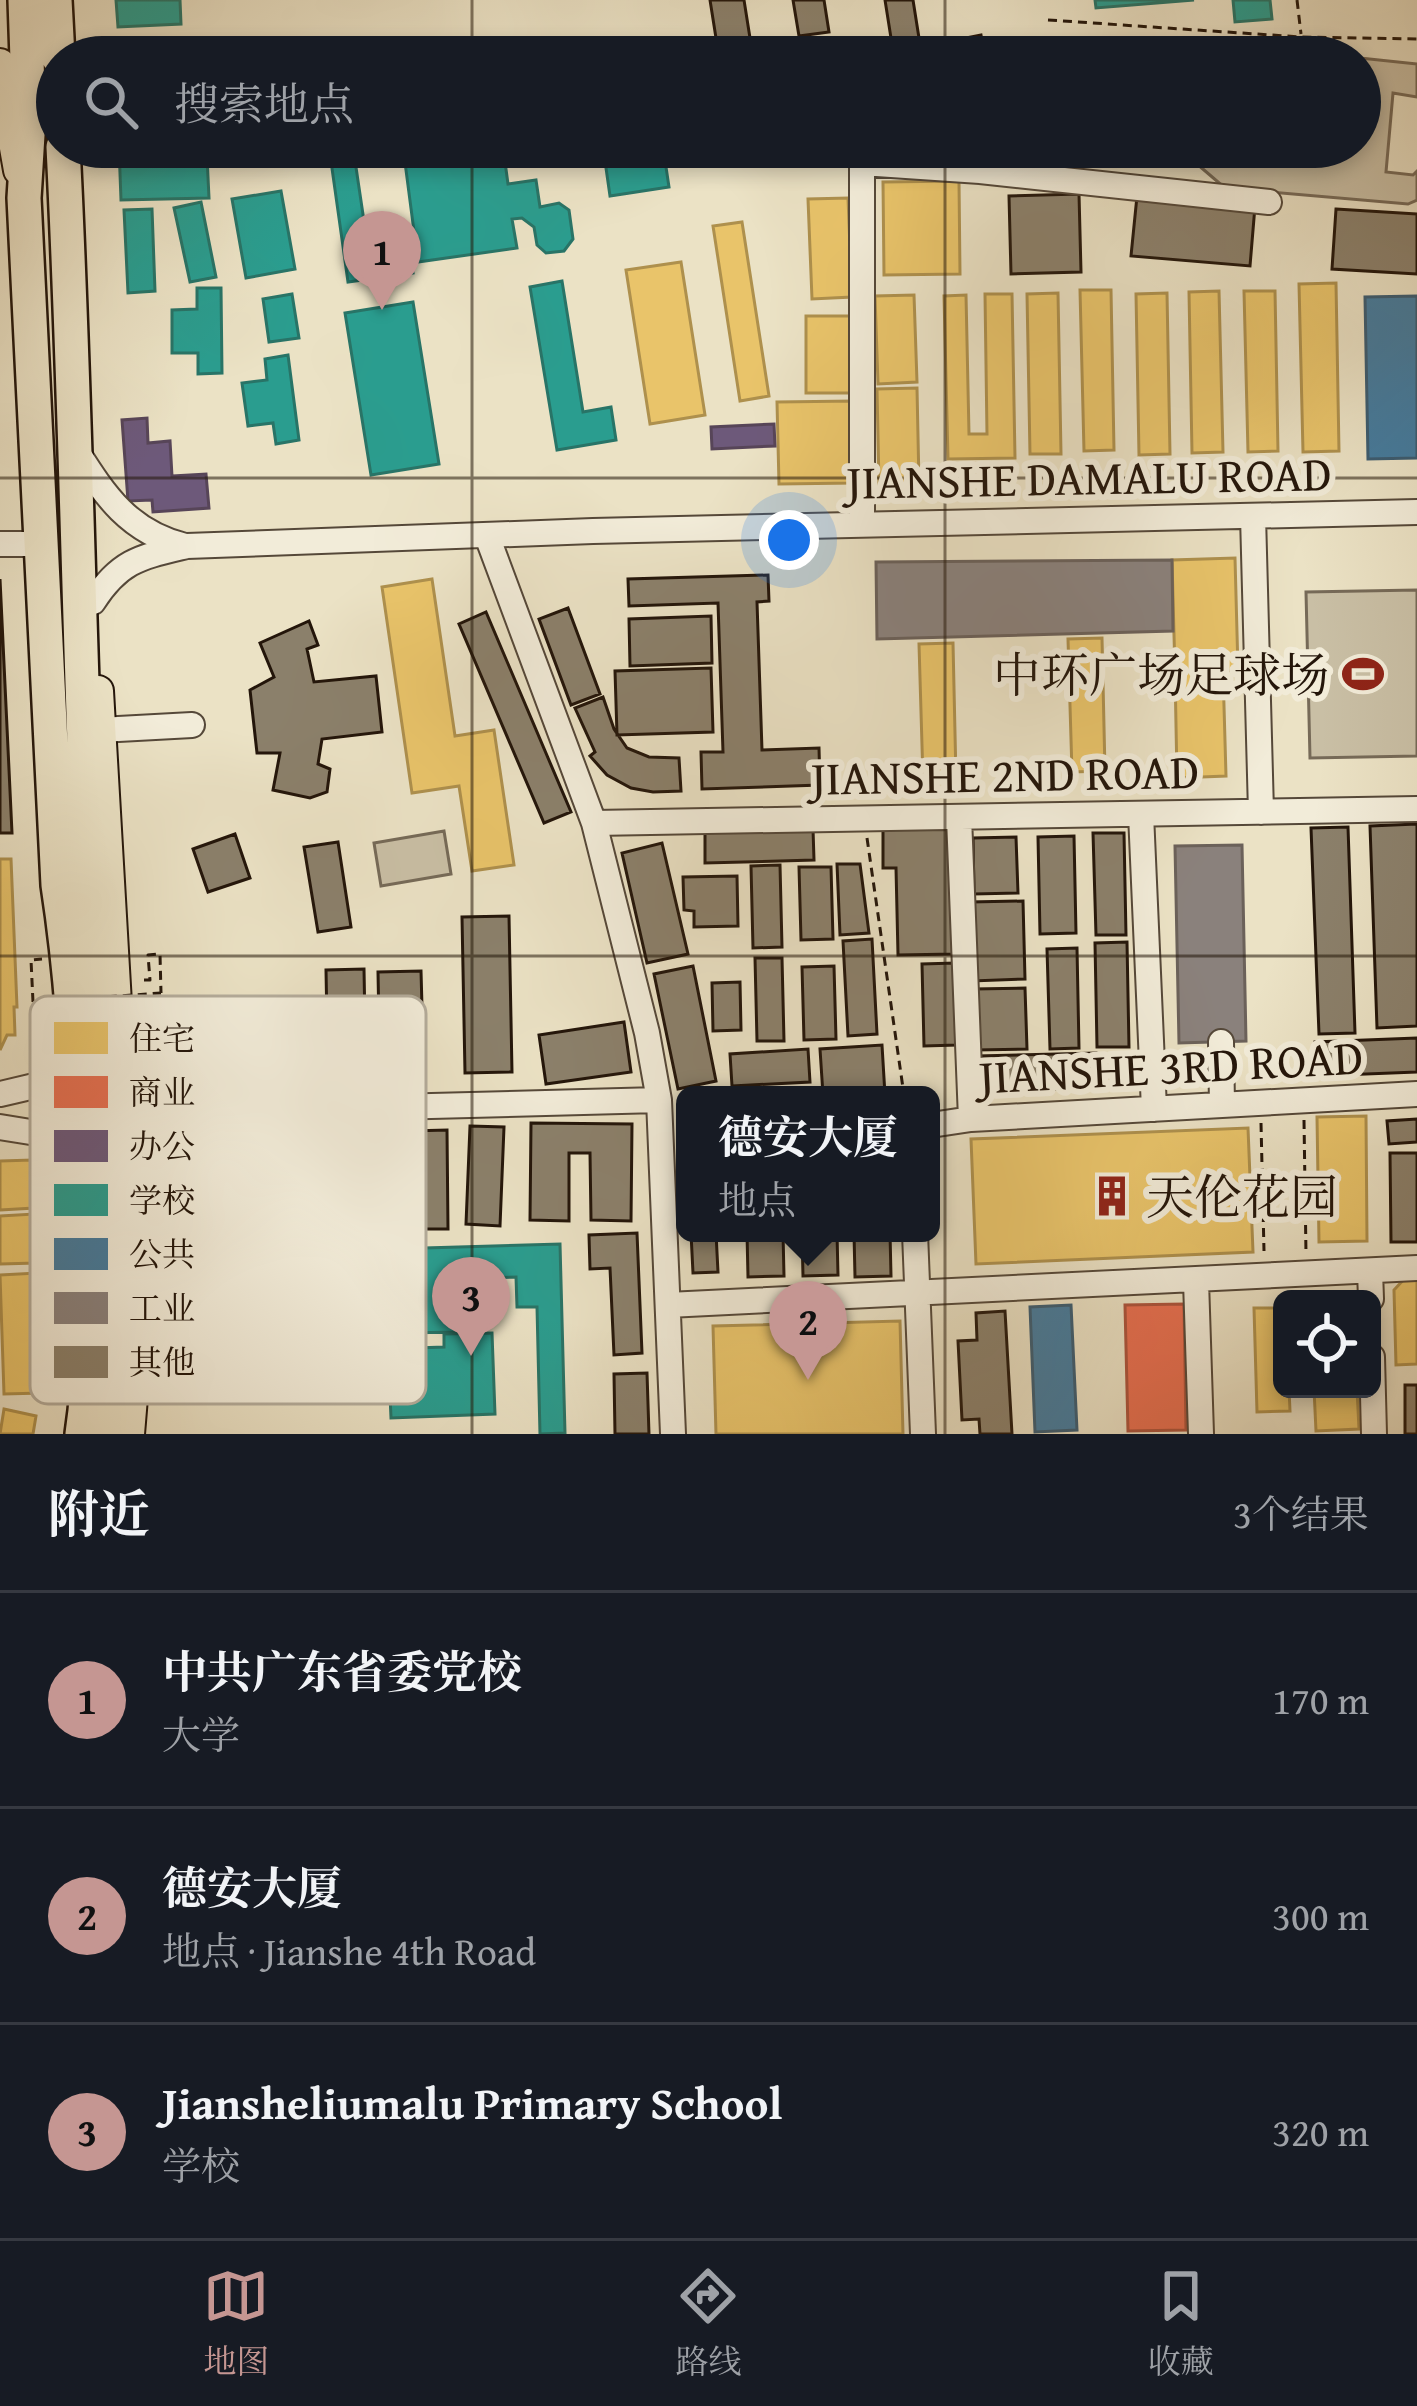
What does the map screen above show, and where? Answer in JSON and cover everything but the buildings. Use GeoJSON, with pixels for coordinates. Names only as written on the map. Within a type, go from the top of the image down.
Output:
{"type":"FeatureCollection","features":[{"type":"Feature","properties":{"kind":"highway"},"geometry":{"type":"LineString","coordinates":[[8,0],[24,198],[58,885],[74,996]]}},
{"type":"Feature","properties":{"kind":"highway"},"geometry":{"type":"LineString","coordinates":[[24,198],[29,119],[25,0]]}},
{"type":"Feature","properties":{"kind":"highway"},"geometry":{"type":"LineString","coordinates":[[55,0],[57,36]]}},
{"type":"Feature","properties":{"kind":"highway"},"geometry":{"type":"LineString","coordinates":[[64,168],[95,996]]}},
{"type":"Feature","properties":{"kind":"highway"},"geometry":{"type":"LineString","coordinates":[[51,996],[58,885]]}},
{"type":"Feature","properties":{"kind":"highway"},"geometry":{"type":"LineString","coordinates":[[60,1434],[62,1404]]}},
{"type":"Feature","properties":{"kind":"highway"},"geometry":{"type":"LineString","coordinates":[[82,1434],[85,1404]]}},
{"type":"Feature","properties":{"kind":"highway"},"geometry":{"type":"LineString","coordinates":[[108,1434],[109,1404]]}},
{"type":"Feature","properties":{"kind":"main road"},"geometry":{"type":"LineString","coordinates":[[0,64],[24,198]]}},
{"type":"Feature","properties":{"kind":"main road"},"geometry":{"type":"LineString","coordinates":[[76,450],[87,500],[116,996]]}},
{"type":"Feature","properties":{"kind":"main road"},"geometry":{"type":"LineString","coordinates":[[129,1434],[131,1404]]}},
{"type":"Feature","properties":{"kind":"street"},"geometry":{"type":"LineString","coordinates":[[862,168],[862,523]]}},
{"type":"Feature","properties":{"kind":"street"},"geometry":{"type":"LineString","coordinates":[[936,168],[1269,202]]}},
{"type":"Feature","properties":{"kind":"street"},"geometry":{"type":"LineString","coordinates":[[76,450],[129,521],[164,541],[187,546]]}},
{"type":"Feature","properties":{"kind":"street","name":"JIANSHE DAMALU ROAD"},"geometry":{"type":"LineString","coordinates":[[187,546],[862,523],[1417,512]]}},
{"type":"Feature","properties":{"kind":"street"},"geometry":{"type":"LineString","coordinates":[[1253,516],[1261,812]]}},
{"type":"Feature","properties":{"kind":"street"},"geometry":{"type":"LineString","coordinates":[[487,536],[594,823],[659,1100],[673,1136],[668,1306],[673,1434]]}},
{"type":"Feature","properties":{"kind":"street"},"geometry":{"type":"LineString","coordinates":[[0,544],[43,544]]}},
{"type":"Feature","properties":{"kind":"street"},"geometry":{"type":"LineString","coordinates":[[93,602],[119,568],[187,546]]}},
{"type":"Feature","properties":{"kind":"street"},"geometry":{"type":"LineString","coordinates":[[100,730],[192,724]]}},
{"type":"Feature","properties":{"kind":"street","name":"JIANSHE 2ND ROAD"},"geometry":{"type":"LineString","coordinates":[[594,823],[1417,809]]}},
{"type":"Feature","properties":{"kind":"street"},"geometry":{"type":"LineString","coordinates":[[1141,814],[1154,1109]]}},
{"type":"Feature","properties":{"kind":"street"},"geometry":{"type":"LineString","coordinates":[[959,817],[971,1119]]}},
{"type":"Feature","properties":{"kind":"street"},"geometry":{"type":"LineString","coordinates":[[1221,1042],[1222,1105]]}},
{"type":"Feature","properties":{"kind":"street"},"geometry":{"type":"LineString","coordinates":[[1,1127],[11,1114],[1,1094],[30,1084]]}},
{"type":"Feature","properties":{"kind":"street","name":"JIANSHE 3RD ROAD"},"geometry":{"type":"LineString","coordinates":[[940,1123],[1417,1094]]}},
{"type":"Feature","properties":{"kind":"street"},"geometry":{"type":"LineString","coordinates":[[426,1106],[659,1100]]}},
{"type":"Feature","properties":{"kind":"street"},"geometry":{"type":"LineString","coordinates":[[915,1242],[923,1434]]}},
{"type":"Feature","properties":{"kind":"street"},"geometry":{"type":"LineString","coordinates":[[668,1306],[1417,1268]]}},
{"type":"Feature","properties":{"kind":"street"},"geometry":{"type":"LineString","coordinates":[[1370,1271],[1371,1290]]}},
{"type":"Feature","properties":{"kind":"street"},"geometry":{"type":"LineString","coordinates":[[1196,1280],[1201,1434]]}},
{"type":"Feature","properties":{"kind":"street"},"geometry":{"type":"LineString","coordinates":[[1373,1398],[1374,1434]]}},
{"type":"Feature","properties":{"kind":"path"},"geometry":{"type":"LineString","coordinates":[[1297,0],[1301,36]]}},
{"type":"Feature","properties":{"kind":"path"},"geometry":{"type":"LineString","coordinates":[[1048,20],[1286,36]]}},
{"type":"Feature","properties":{"kind":"path"},"geometry":{"type":"LineString","coordinates":[[1381,38],[1417,39]]}},
{"type":"Feature","properties":{"kind":"path"},"geometry":{"type":"LineString","coordinates":[[864,819],[903,1086]]}},
{"type":"Feature","properties":{"kind":"path"},"geometry":{"type":"LineString","coordinates":[[118,996],[161,993],[160,954],[148,955],[150,980],[144,980]]}},
{"type":"Feature","properties":{"kind":"path"},"geometry":{"type":"LineString","coordinates":[[33,996],[32,960],[44,959],[44,972]]}},
{"type":"Feature","properties":{"kind":"path"},"geometry":{"type":"LineString","coordinates":[[44,985],[45,996]]}},
{"type":"Feature","properties":{"kind":"path"},"geometry":{"type":"LineString","coordinates":[[1304,1100],[1306,1274]]}},
{"type":"Feature","properties":{"kind":"path"},"geometry":{"type":"LineString","coordinates":[[1261,1103],[1264,1277]]}},
{"type":"Feature","properties":{"kind":"shaded area"},"geometry":{"type":"Polygon","coordinates":[[[1381,60],[1417,64],[1417,97],[1393,93],[1386,172],[1413,175],[1417,171],[1417,200],[1408,204],[1225,188],[1202,168],[1381,168],[1381,60]]]}},
{"type":"Feature","properties":{"kind":"shaded area","name":"中环广场足球场"},"geometry":{"type":"Polygon","coordinates":[[[1417,590],[1417,756],[1310,758],[1306,592],[1417,590]]]}},
{"type":"Feature","properties":{"kind":"shaded area"},"geometry":{"type":"Polygon","coordinates":[[[444,831],[451,874],[381,886],[374,843],[444,831]]]}},
{"type":"Feature","properties":{"kind":"place","name":"中共广东省委党校"},"geometry":{"type":"Point","coordinates":[382,310]}},
{"type":"Feature","properties":{"kind":"place","name":"中环广场足球场"},"geometry":{"type":"Point","coordinates":[1363,674]}},
{"type":"Feature","properties":{"kind":"place","name":"天伦花园"},"geometry":{"type":"Point","coordinates":[1112,1196]}},
{"type":"Feature","properties":{"kind":"place","name":"Jiansheliumalu Primary School"},"geometry":{"type":"Point","coordinates":[471,1356]}},
{"type":"Feature","properties":{"kind":"place","name":"德安大厦"},"geometry":{"type":"Point","coordinates":[808,1380]}}]}
